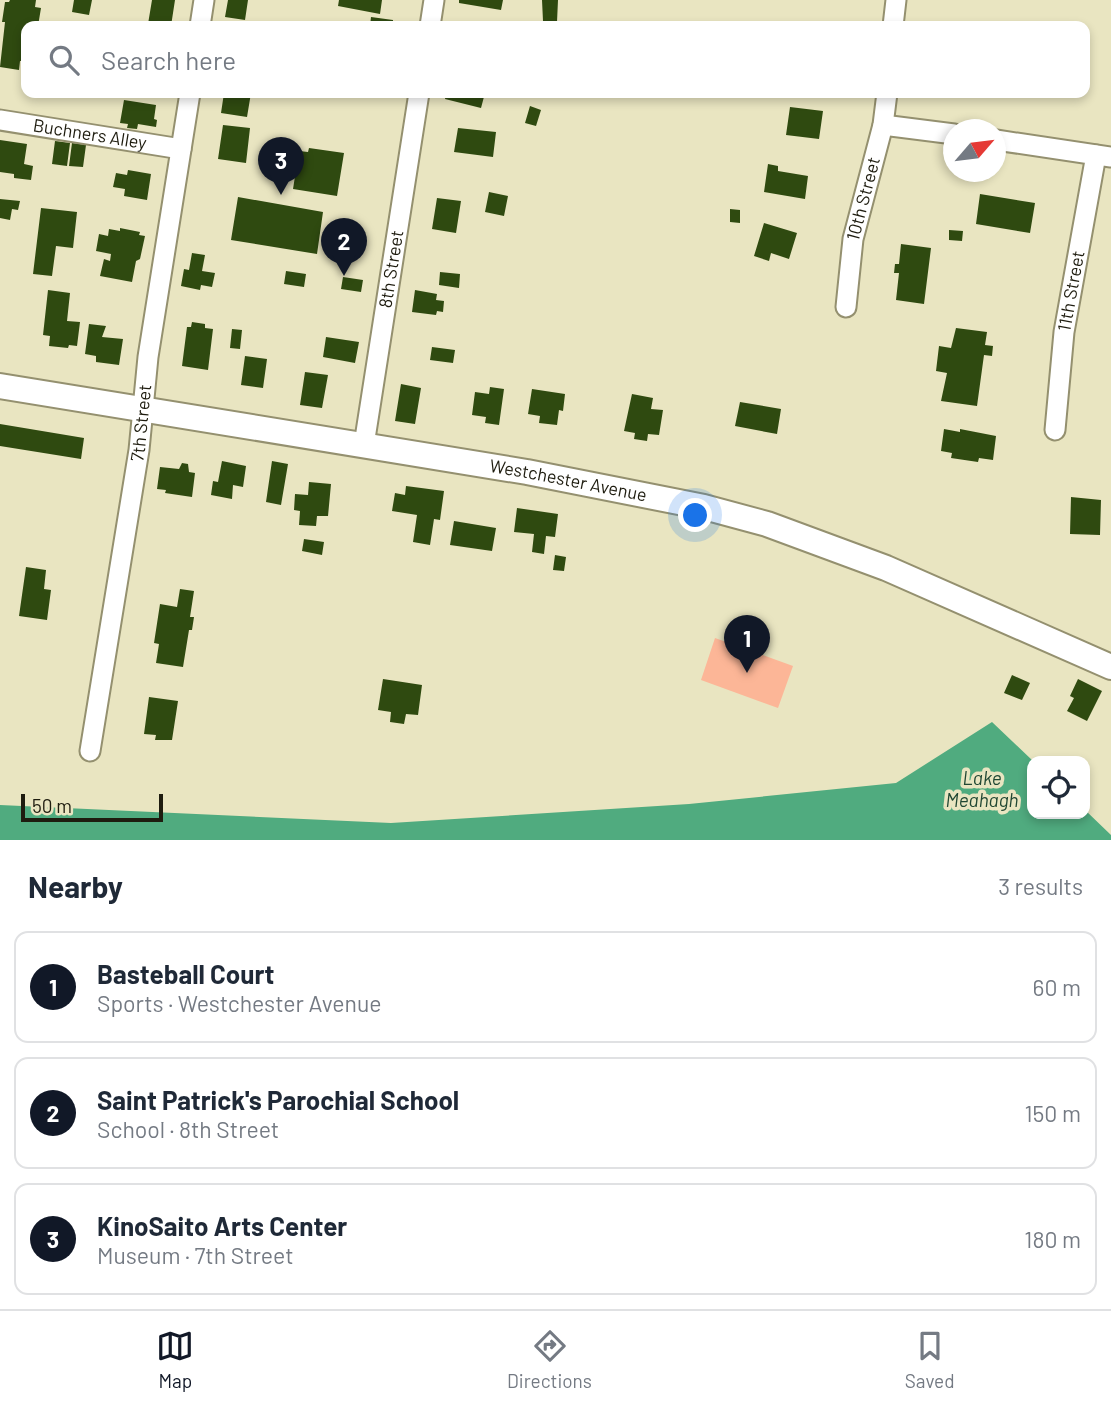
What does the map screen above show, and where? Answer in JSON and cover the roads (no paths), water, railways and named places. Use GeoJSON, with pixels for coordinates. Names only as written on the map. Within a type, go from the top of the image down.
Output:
{"type":"FeatureCollection","features":[{"type":"Feature","properties":{"kind":"street"},"geometry":{"type":"LineString","coordinates":[[201,21],[204,0]]}},
{"type":"Feature","properties":{"kind":"street"},"geometry":{"type":"LineString","coordinates":[[431,21],[434,0]]}},
{"type":"Feature","properties":{"kind":"street"},"geometry":{"type":"LineString","coordinates":[[894,21],[896,0]]}},
{"type":"Feature","properties":{"kind":"street","name":"7th Street"},"geometry":{"type":"LineString","coordinates":[[90,751],[189,98]]}},
{"type":"Feature","properties":{"kind":"street","name":"8th Street"},"geometry":{"type":"LineString","coordinates":[[364,445],[418,98]]}},
{"type":"Feature","properties":{"kind":"street","name":"10th Street"},"geometry":{"type":"LineString","coordinates":[[846,307],[853,239],[883,125],[886,98]]}},
{"type":"Feature","properties":{"kind":"street","name":"Buchners Alley"},"geometry":{"type":"LineString","coordinates":[[0,120],[181,149]]}},
{"type":"Feature","properties":{"kind":"street"},"geometry":{"type":"LineString","coordinates":[[883,125],[943,133]]}},
{"type":"Feature","properties":{"kind":"street"},"geometry":{"type":"LineString","coordinates":[[1006,141],[1104,156]]}},
{"type":"Feature","properties":{"kind":"street","name":"11th Street"},"geometry":{"type":"LineString","coordinates":[[1055,430],[1064,332],[1104,156]]}},
{"type":"Feature","properties":{"kind":"street","name":"Westchester Avenue"},"geometry":{"type":"LineString","coordinates":[[0,386],[622,489],[704,507],[767,524],[825,544],[940,590],[1111,667]]}},
{"type":"Feature","properties":{"kind":"water","name":"Lake Meahagh"},"geometry":{"type":"Polygon","coordinates":[[[992,722],[1028,756],[1027,819],[1090,819],[1090,815],[1111,835],[1111,840],[0,840],[0,805],[391,823],[689,804],[896,783],[992,722]]]}},
{"type":"Feature","properties":{"kind":"place","name":"KinoSaito Arts Center"},"geometry":{"type":"Point","coordinates":[281,195]}},
{"type":"Feature","properties":{"kind":"place","name":"Saint Patrick's Parochial School"},"geometry":{"type":"Point","coordinates":[344,276]}},
{"type":"Feature","properties":{"kind":"place","name":"Basteball Court"},"geometry":{"type":"Point","coordinates":[747,673]}}]}
